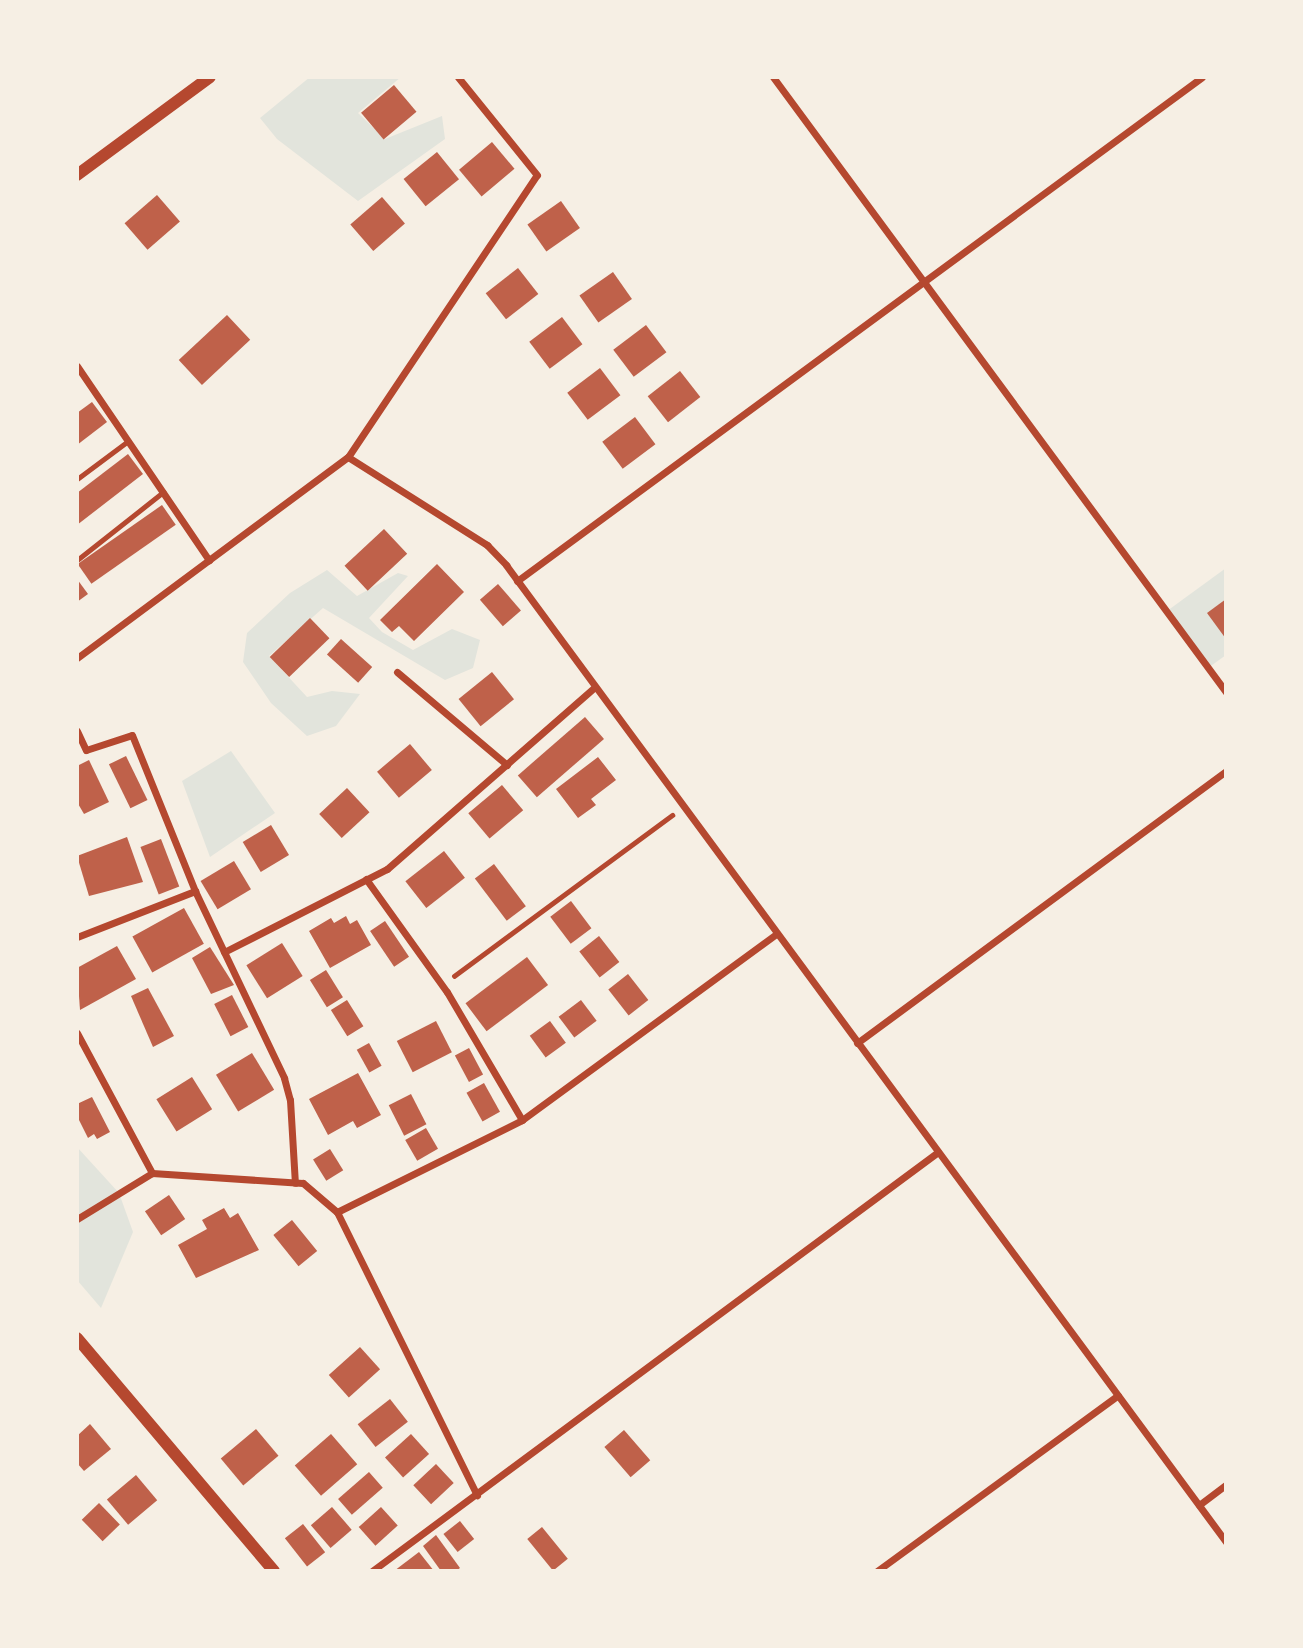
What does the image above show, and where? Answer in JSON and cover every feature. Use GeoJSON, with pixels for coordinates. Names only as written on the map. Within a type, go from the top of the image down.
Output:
{"type":"FeatureCollection","features":[{"type":"Feature","properties":{"kind":"street"},"geometry":{"type":"LineString","coordinates":[[77,175],[211,77]]}},
{"type":"Feature","properties":{"kind":"street"},"geometry":{"type":"LineString","coordinates":[[77,658],[348,457],[537,175],[458,77]]}},
{"type":"Feature","properties":{"kind":"street"},"geometry":{"type":"LineString","coordinates":[[773,77],[1226,692]]}},
{"type":"Feature","properties":{"kind":"street"},"geometry":{"type":"LineString","coordinates":[[517,581],[925,284],[1202,77]]}},
{"type":"Feature","properties":{"kind":"street"},"geometry":{"type":"LineString","coordinates":[[77,366],[209,560]]}},
{"type":"Feature","properties":{"kind":"street"},"geometry":{"type":"LineString","coordinates":[[348,457],[487,545],[517,581],[1226,1542]]}},
{"type":"Feature","properties":{"kind":"street"},"geometry":{"type":"LineString","coordinates":[[397,672],[507,765]]}},
{"type":"Feature","properties":{"kind":"street"},"geometry":{"type":"LineString","coordinates":[[224,952],[387,869],[595,687]]}},
{"type":"Feature","properties":{"kind":"street"},"geometry":{"type":"LineString","coordinates":[[77,731],[86,750],[132,735],[195,891],[284,1077],[290,1101],[295,1183]]}},
{"type":"Feature","properties":{"kind":"street"},"geometry":{"type":"LineString","coordinates":[[857,1043],[1226,771]]}},
{"type":"Feature","properties":{"kind":"street"},"geometry":{"type":"LineString","coordinates":[[366,879],[442,985],[522,1120]]}},
{"type":"Feature","properties":{"kind":"street"},"geometry":{"type":"LineString","coordinates":[[77,937],[195,891]]}},
{"type":"Feature","properties":{"kind":"street"},"geometry":{"type":"LineString","coordinates":[[337,1212],[522,1120],[776,934]]}},
{"type":"Feature","properties":{"kind":"street"},"geometry":{"type":"LineString","coordinates":[[77,1033],[152,1173]]}},
{"type":"Feature","properties":{"kind":"street"},"geometry":{"type":"LineString","coordinates":[[372,1571],[938,1152]]}},
{"type":"Feature","properties":{"kind":"street"},"geometry":{"type":"LineString","coordinates":[[77,1219],[152,1173],[303,1183],[337,1212],[477,1495]]}},
{"type":"Feature","properties":{"kind":"street"},"geometry":{"type":"LineString","coordinates":[[77,1338],[274,1571]]}},
{"type":"Feature","properties":{"kind":"street"},"geometry":{"type":"LineString","coordinates":[[877,1571],[1118,1395]]}},
{"type":"Feature","properties":{"kind":"street"},"geometry":{"type":"LineString","coordinates":[[1199,1505],[1226,1485]]}},
{"type":"Feature","properties":{"kind":"lane"},"geometry":{"type":"LineString","coordinates":[[77,480],[128,441]]}},
{"type":"Feature","properties":{"kind":"lane"},"geometry":{"type":"LineString","coordinates":[[77,560],[163,492]]}},
{"type":"Feature","properties":{"kind":"path"},"geometry":{"type":"LineString","coordinates":[[442,985],[683,808]]}},
{"type":"Feature","properties":{"kind":"shaded area"},"geometry":{"type":"Polygon","coordinates":[[[310,77],[401,77],[358,113],[385,139],[442,116],[445,139],[358,201],[277,139],[260,118],[310,77]]]}},
{"type":"Feature","properties":{"kind":"shaded area"},"geometry":{"type":"Polygon","coordinates":[[[1226,568],[1226,655],[1208,668],[1167,611],[1226,568]]]}},
{"type":"Feature","properties":{"kind":"shaded area"},"geometry":{"type":"Polygon","coordinates":[[[327,570],[357,596],[398,573],[408,576],[369,618],[382,632],[413,650],[452,629],[480,640],[473,668],[445,680],[323,608],[269,656],[307,697],[332,691],[360,694],[336,726],[307,736],[271,703],[243,662],[247,633],[290,593],[327,570]]]}},
{"type":"Feature","properties":{"kind":"shaded area"},"geometry":{"type":"Polygon","coordinates":[[[231,751],[275,813],[210,857],[182,781],[231,751]]]}},
{"type":"Feature","properties":{"kind":"shaded area"},"geometry":{"type":"Polygon","coordinates":[[[77,1147],[119,1193],[133,1232],[101,1308],[77,1280],[77,1147]]]}},
{"type":"Feature","properties":{"kind":"building"},"geometry":{"type":"Polygon","coordinates":[[[394,85],[416,112],[384,139],[361,113],[394,85]]]}},
{"type":"Feature","properties":{"kind":"building"},"geometry":{"type":"Polygon","coordinates":[[[492,142],[514,169],[482,196],[459,170],[492,142]]]}},
{"type":"Feature","properties":{"kind":"building"},"geometry":{"type":"Polygon","coordinates":[[[437,152],[459,179],[426,206],[404,179],[437,152]]]}},
{"type":"Feature","properties":{"kind":"building"},"geometry":{"type":"Polygon","coordinates":[[[157,195],[180,221],[148,250],[125,223],[157,195]]]}},
{"type":"Feature","properties":{"kind":"building"},"geometry":{"type":"Polygon","coordinates":[[[382,197],[405,223],[373,251],[350,225],[382,197]]]}},
{"type":"Feature","properties":{"kind":"building"},"geometry":{"type":"Polygon","coordinates":[[[561,201],[580,228],[546,252],[527,225],[561,201]]]}},
{"type":"Feature","properties":{"kind":"building"},"geometry":{"type":"Polygon","coordinates":[[[518,268],[538,294],[506,319],[486,293],[518,268]]]}},
{"type":"Feature","properties":{"kind":"building"},"geometry":{"type":"Polygon","coordinates":[[[613,272],[632,299],[598,323],[579,296],[613,272]]]}},
{"type":"Feature","properties":{"kind":"building"},"geometry":{"type":"Polygon","coordinates":[[[227,315],[250,340],[202,385],[179,360],[227,315]]]}},
{"type":"Feature","properties":{"kind":"building"},"geometry":{"type":"Polygon","coordinates":[[[562,317],[582,344],[550,369],[529,342],[562,317]]]}},
{"type":"Feature","properties":{"kind":"building"},"geometry":{"type":"Polygon","coordinates":[[[646,325],[666,352],[634,377],[613,350],[646,325]]]}},
{"type":"Feature","properties":{"kind":"building"},"geometry":{"type":"Polygon","coordinates":[[[600,368],[620,395],[588,420],[567,393],[600,368]]]}},
{"type":"Feature","properties":{"kind":"building"},"geometry":{"type":"Polygon","coordinates":[[[680,371],[700,397],[668,422],[648,396],[680,371]]]}},
{"type":"Feature","properties":{"kind":"building"},"geometry":{"type":"Polygon","coordinates":[[[92,402],[107,422],[77,445],[77,413],[92,402]]]}},
{"type":"Feature","properties":{"kind":"building"},"geometry":{"type":"Polygon","coordinates":[[[635,417],[655,444],[623,469],[602,442],[635,417]]]}},
{"type":"Feature","properties":{"kind":"building"},"geometry":{"type":"Polygon","coordinates":[[[128,454],[143,474],[77,525],[77,493],[128,454]]]}},
{"type":"Feature","properties":{"kind":"building"},"geometry":{"type":"Polygon","coordinates":[[[162,505],[176,525],[91,584],[78,564],[162,505]]]}},
{"type":"Feature","properties":{"kind":"building"},"geometry":{"type":"Polygon","coordinates":[[[384,529],[407,554],[368,591],[345,566],[384,529]]]}},
{"type":"Feature","properties":{"kind":"building"},"geometry":{"type":"Polygon","coordinates":[[[437,564],[464,592],[414,641],[399,626],[392,632],[380,620],[437,564]]]}},
{"type":"Feature","properties":{"kind":"building"},"geometry":{"type":"Polygon","coordinates":[[[77,579],[88,594],[77,602],[77,579]]]}},
{"type":"Feature","properties":{"kind":"building"},"geometry":{"type":"Polygon","coordinates":[[[498,584],[521,610],[503,626],[480,600],[498,584]]]}},
{"type":"Feature","properties":{"kind":"building"},"geometry":{"type":"Polygon","coordinates":[[[1226,599],[1226,639],[1207,613],[1226,599]]]}},
{"type":"Feature","properties":{"kind":"building"},"geometry":{"type":"Polygon","coordinates":[[[310,618],[329,638],[289,677],[270,657],[310,618]]]}},
{"type":"Feature","properties":{"kind":"building"},"geometry":{"type":"Polygon","coordinates":[[[341,639],[372,667],[358,683],[327,655],[341,639]]]}},
{"type":"Feature","properties":{"kind":"building"},"geometry":{"type":"Polygon","coordinates":[[[492,672],[514,699],[481,726],[459,699],[492,672]]]}},
{"type":"Feature","properties":{"kind":"building"},"geometry":{"type":"Polygon","coordinates":[[[585,717],[604,739],[537,797],[518,775],[585,717]]]}},
{"type":"Feature","properties":{"kind":"building"},"geometry":{"type":"Polygon","coordinates":[[[410,744],[432,770],[399,798],[377,772],[410,744]]]}},
{"type":"Feature","properties":{"kind":"building"},"geometry":{"type":"Polygon","coordinates":[[[126,756],[147,800],[130,808],[109,764],[126,756]]]}},
{"type":"Feature","properties":{"kind":"building"},"geometry":{"type":"Polygon","coordinates":[[[598,757],[616,780],[591,799],[596,805],[578,818],[556,789],[598,757]]]}},
{"type":"Feature","properties":{"kind":"building"},"geometry":{"type":"Polygon","coordinates":[[[89,760],[109,802],[84,814],[77,802],[77,766],[89,760]]]}},
{"type":"Feature","properties":{"kind":"building"},"geometry":{"type":"Polygon","coordinates":[[[502,785],[523,810],[490,839],[468,813],[502,785]]]}},
{"type":"Feature","properties":{"kind":"building"},"geometry":{"type":"Polygon","coordinates":[[[347,788],[370,812],[342,838],[319,814],[347,788]]]}},
{"type":"Feature","properties":{"kind":"building"},"geometry":{"type":"Polygon","coordinates":[[[271,825],[289,855],[261,872],[243,842],[271,825]]]}},
{"type":"Feature","properties":{"kind":"building"},"geometry":{"type":"Polygon","coordinates":[[[127,837],[143,882],[89,896],[77,856],[127,837]]]}},
{"type":"Feature","properties":{"kind":"building"},"geometry":{"type":"Polygon","coordinates":[[[161,839],[179,887],[159,894],[140,847],[161,839]]]}},
{"type":"Feature","properties":{"kind":"building"},"geometry":{"type":"Polygon","coordinates":[[[444,851],[465,878],[426,908],[405,881],[444,851]]]}},
{"type":"Feature","properties":{"kind":"building"},"geometry":{"type":"Polygon","coordinates":[[[234,861],[251,889],[218,909],[201,881],[234,861]]]}},
{"type":"Feature","properties":{"kind":"building"},"geometry":{"type":"Polygon","coordinates":[[[494,864],[526,906],[507,921],[475,878],[494,864]]]}},
{"type":"Feature","properties":{"kind":"building"},"geometry":{"type":"Polygon","coordinates":[[[571,901],[591,928],[571,944],[550,917],[571,901]]]}},
{"type":"Feature","properties":{"kind":"building"},"geometry":{"type":"Polygon","coordinates":[[[184,908],[204,944],[152,972],[132,937],[184,908]]]}},
{"type":"Feature","properties":{"kind":"building"},"geometry":{"type":"Polygon","coordinates":[[[346,916],[350,924],[357,920],[371,945],[330,968],[309,931],[331,918],[334,923],[346,916]]]}},
{"type":"Feature","properties":{"kind":"building"},"geometry":{"type":"Polygon","coordinates":[[[385,921],[409,957],[394,967],[370,931],[385,921]]]}},
{"type":"Feature","properties":{"kind":"building"},"geometry":{"type":"Polygon","coordinates":[[[599,936],[619,962],[600,977],[579,951],[599,936]]]}},
{"type":"Feature","properties":{"kind":"building"},"geometry":{"type":"Polygon","coordinates":[[[282,943],[303,976],[267,998],[246,965],[282,943]]]}},
{"type":"Feature","properties":{"kind":"building"},"geometry":{"type":"Polygon","coordinates":[[[117,946],[136,979],[80,1010],[77,968],[117,946]]]}},
{"type":"Feature","properties":{"kind":"building"},"geometry":{"type":"Polygon","coordinates":[[[210,947],[234,985],[211,994],[192,958],[210,947]]]}},
{"type":"Feature","properties":{"kind":"building"},"geometry":{"type":"Polygon","coordinates":[[[527,957],[548,985],[487,1031],[466,1003],[527,957]]]}},
{"type":"Feature","properties":{"kind":"building"},"geometry":{"type":"Polygon","coordinates":[[[326,970],[343,997],[327,1007],[310,980],[326,970]]]}},
{"type":"Feature","properties":{"kind":"building"},"geometry":{"type":"Polygon","coordinates":[[[628,974],[648,1000],[629,1015],[608,989],[628,974]]]}},
{"type":"Feature","properties":{"kind":"building"},"geometry":{"type":"Polygon","coordinates":[[[148,988],[174,1036],[153,1047],[131,996],[148,988]]]}},
{"type":"Feature","properties":{"kind":"building"},"geometry":{"type":"Polygon","coordinates":[[[232,995],[248,1027],[231,1036],[214,1004],[232,995]]]}},
{"type":"Feature","properties":{"kind":"building"},"geometry":{"type":"Polygon","coordinates":[[[347,1000],[363,1026],[347,1036],[331,1010],[347,1000]]]}},
{"type":"Feature","properties":{"kind":"building"},"geometry":{"type":"Polygon","coordinates":[[[581,1000],[597,1021],[574,1038],[559,1017],[581,1000]]]}},
{"type":"Feature","properties":{"kind":"building"},"geometry":{"type":"Polygon","coordinates":[[[436,1021],[452,1052],[413,1072],[397,1041],[436,1021]]]}},
{"type":"Feature","properties":{"kind":"building"},"geometry":{"type":"Polygon","coordinates":[[[550,1021],[566,1043],[546,1058],[530,1036],[550,1021]]]}},
{"type":"Feature","properties":{"kind":"building"},"geometry":{"type":"Polygon","coordinates":[[[369,1043],[382,1066],[369,1073],[357,1050],[369,1043]]]}},
{"type":"Feature","properties":{"kind":"building"},"geometry":{"type":"Polygon","coordinates":[[[469,1048],[483,1074],[469,1082],[455,1056],[469,1048]]]}},
{"type":"Feature","properties":{"kind":"building"},"geometry":{"type":"Polygon","coordinates":[[[252,1053],[274,1090],[238,1111],[216,1075],[252,1053]]]}},
{"type":"Feature","properties":{"kind":"building"},"geometry":{"type":"Polygon","coordinates":[[[358,1073],[381,1115],[357,1128],[353,1121],[328,1135],[309,1099],[358,1073]]]}},
{"type":"Feature","properties":{"kind":"building"},"geometry":{"type":"Polygon","coordinates":[[[192,1077],[212,1109],[177,1131],[156,1099],[192,1077]]]}},
{"type":"Feature","properties":{"kind":"building"},"geometry":{"type":"Polygon","coordinates":[[[484,1083],[500,1112],[483,1122],[467,1093],[484,1083]]]}},
{"type":"Feature","properties":{"kind":"building"},"geometry":{"type":"Polygon","coordinates":[[[411,1094],[426,1124],[404,1136],[389,1105],[411,1094]]]}},
{"type":"Feature","properties":{"kind":"building"},"geometry":{"type":"Polygon","coordinates":[[[92,1097],[110,1132],[97,1139],[94,1134],[88,1138],[77,1116],[77,1104],[92,1097]]]}},
{"type":"Feature","properties":{"kind":"building"},"geometry":{"type":"Polygon","coordinates":[[[426,1128],[438,1149],[417,1161],[405,1140],[426,1128]]]}},
{"type":"Feature","properties":{"kind":"building"},"geometry":{"type":"Polygon","coordinates":[[[330,1149],[343,1170],[326,1181],[313,1160],[330,1149]]]}},
{"type":"Feature","properties":{"kind":"building"},"geometry":{"type":"Polygon","coordinates":[[[169,1195],[185,1219],[161,1235],[145,1211],[169,1195]]]}},
{"type":"Feature","properties":{"kind":"building"},"geometry":{"type":"Polygon","coordinates":[[[224,1208],[230,1218],[238,1213],[259,1250],[196,1278],[178,1245],[207,1229],[202,1220],[224,1208]]]}},
{"type":"Feature","properties":{"kind":"building"},"geometry":{"type":"Polygon","coordinates":[[[292,1220],[317,1251],[299,1266],[273,1235],[292,1220]]]}},
{"type":"Feature","properties":{"kind":"building"},"geometry":{"type":"Polygon","coordinates":[[[360,1347],[380,1369],[349,1397],[329,1375],[360,1347]]]}},
{"type":"Feature","properties":{"kind":"building"},"geometry":{"type":"Polygon","coordinates":[[[390,1399],[408,1422],[376,1447],[358,1424],[390,1399]]]}},
{"type":"Feature","properties":{"kind":"building"},"geometry":{"type":"Polygon","coordinates":[[[90,1424],[111,1449],[84,1471],[77,1463],[77,1436],[90,1424]]]}},
{"type":"Feature","properties":{"kind":"building"},"geometry":{"type":"Polygon","coordinates":[[[256,1429],[278,1456],[243,1485],[221,1459],[256,1429]]]}},
{"type":"Feature","properties":{"kind":"building"},"geometry":{"type":"Polygon","coordinates":[[[624,1430],[650,1460],[631,1477],[604,1447],[624,1430]]]}},
{"type":"Feature","properties":{"kind":"building"},"geometry":{"type":"Polygon","coordinates":[[[331,1434],[357,1464],[321,1496],[295,1465],[331,1434]]]}},
{"type":"Feature","properties":{"kind":"building"},"geometry":{"type":"Polygon","coordinates":[[[411,1434],[429,1454],[403,1477],[385,1457],[411,1434]]]}},
{"type":"Feature","properties":{"kind":"building"},"geometry":{"type":"Polygon","coordinates":[[[436,1464],[454,1483],[431,1504],[413,1485],[436,1464]]]}},
{"type":"Feature","properties":{"kind":"building"},"geometry":{"type":"Polygon","coordinates":[[[369,1472],[383,1488],[352,1515],[338,1499],[369,1472]]]}},
{"type":"Feature","properties":{"kind":"building"},"geometry":{"type":"Polygon","coordinates":[[[136,1475],[157,1500],[128,1525],[107,1499],[136,1475]]]}},
{"type":"Feature","properties":{"kind":"building"},"geometry":{"type":"Polygon","coordinates":[[[99,1503],[120,1525],[103,1541],[82,1520],[99,1503]]]}},
{"type":"Feature","properties":{"kind":"building"},"geometry":{"type":"Polygon","coordinates":[[[332,1507],[352,1530],[331,1548],[311,1525],[332,1507]]]}},
{"type":"Feature","properties":{"kind":"building"},"geometry":{"type":"Polygon","coordinates":[[[381,1507],[398,1526],[375,1546],[359,1527],[381,1507]]]}},
{"type":"Feature","properties":{"kind":"building"},"geometry":{"type":"Polygon","coordinates":[[[460,1521],[474,1539],[458,1552],[443,1534],[460,1521]]]}},
{"type":"Feature","properties":{"kind":"building"},"geometry":{"type":"Polygon","coordinates":[[[303,1524],[325,1552],[307,1567],[285,1538],[303,1524]]]}},
{"type":"Feature","properties":{"kind":"building"},"geometry":{"type":"Polygon","coordinates":[[[542,1527],[568,1559],[553,1571],[527,1539],[542,1527]]]}},
{"type":"Feature","properties":{"kind":"building"},"geometry":{"type":"Polygon","coordinates":[[[436,1535],[460,1568],[456,1571],[441,1571],[423,1546],[436,1535]]]}},
{"type":"Feature","properties":{"kind":"building"},"geometry":{"type":"Polygon","coordinates":[[[419,1552],[434,1571],[394,1571],[419,1552]]]}}]}
